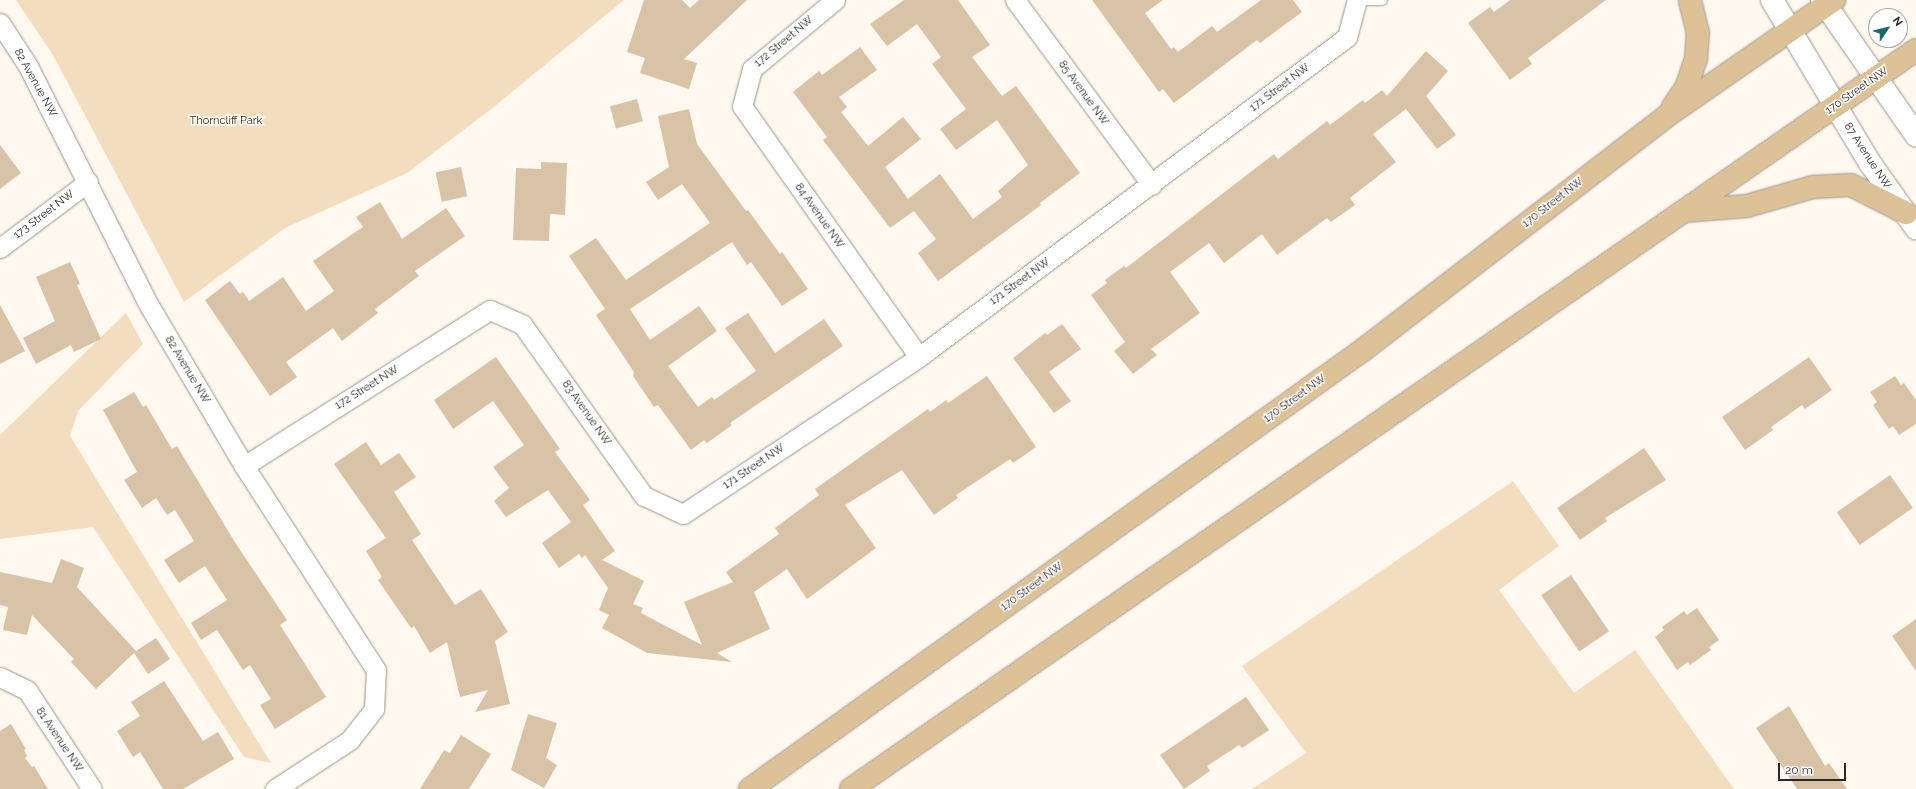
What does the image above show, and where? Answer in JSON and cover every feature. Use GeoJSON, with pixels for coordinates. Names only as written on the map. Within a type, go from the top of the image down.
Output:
{"type":"FeatureCollection","features":[{"type":"Feature","properties":{"kind":"main road"},"geometry":{"type":"LineString","coordinates":[[1668,115],[1686,88],[1696,59],[1698,33],[1690,0]]}},
{"type":"Feature","properties":{"kind":"main road","name":"87 Avenue NW"},"geometry":{"type":"LineString","coordinates":[[1772,0],[1791,29],[1835,107],[1911,221]]}},
{"type":"Feature","properties":{"kind":"main road"},"geometry":{"type":"LineString","coordinates":[[1827,2],[1876,78],[1916,135]]}},
{"type":"Feature","properties":{"kind":"main road","name":"170 Street NW"},"geometry":{"type":"LineString","coordinates":[[750,789],[1356,355],[1668,115],[1827,2]]}},
{"type":"Feature","properties":{"kind":"main road","name":"170 Street NW"},"geometry":{"type":"LineString","coordinates":[[851,789],[1916,50]]}},
{"type":"Feature","properties":{"kind":"main road"},"geometry":{"type":"LineString","coordinates":[[1684,211],[1747,206],[1813,187],[1851,185],[1911,221]]}},
{"type":"Feature","properties":{"kind":"street","name":"172 Street NW"},"geometry":{"type":"LineString","coordinates":[[752,69],[835,0]]}},
{"type":"Feature","properties":{"kind":"street","name":"85 Avenue NW"},"geometry":{"type":"LineString","coordinates":[[1015,0],[1152,185]]}},
{"type":"Feature","properties":{"kind":"street","name":"171 Street NW"},"geometry":{"type":"LineString","coordinates":[[683,514],[919,357],[1152,185],[1347,37],[1357,0]]}},
{"type":"Feature","properties":{"kind":"street","name":"82 Avenue NW"},"geometry":{"type":"LineString","coordinates":[[0,23],[28,66],[150,306],[244,466],[376,670],[374,709],[350,740],[275,789]]}},
{"type":"Feature","properties":{"kind":"street","name":"84 Avenue NW"},"geometry":{"type":"LineString","coordinates":[[752,69],[742,106],[919,357]]}},
{"type":"Feature","properties":{"kind":"street","name":"173 Street NW"},"geometry":{"type":"LineString","coordinates":[[0,248],[88,182]]}},
{"type":"Feature","properties":{"kind":"street","name":"172 Street NW"},"geometry":{"type":"LineString","coordinates":[[244,466],[490,310]]}},
{"type":"Feature","properties":{"kind":"street","name":"83 Avenue NW"},"geometry":{"type":"LineString","coordinates":[[490,310],[522,324],[644,496],[683,514]]}},
{"type":"Feature","properties":{"kind":"street","name":"81 Avenue NW"},"geometry":{"type":"LineString","coordinates":[[0,677],[27,690],[92,789]]}},
{"type":"Feature","properties":{"kind":"lane"},"geometry":{"type":"LineString","coordinates":[[1361,0],[1382,0]]}},
{"type":"Feature","properties":{"kind":"green space","name":"Thorncliff Park"},"geometry":{"type":"Polygon","coordinates":[[[16,0],[624,0],[495,106],[407,173],[285,228],[184,302],[53,55],[16,0]]]}},
{"type":"Feature","properties":{"kind":"green space"},"geometry":{"type":"Polygon","coordinates":[[[126,313],[143,344],[78,411],[70,436],[271,763],[244,757],[93,527],[0,539],[0,435],[126,313]]]}},
{"type":"Feature","properties":{"kind":"green space"},"geometry":{"type":"Polygon","coordinates":[[[1513,481],[1559,546],[1499,590],[1574,693],[1635,650],[1734,789],[1252,789],[1306,753],[1242,666],[1513,481]]]}},
{"type":"Feature","properties":{"kind":"building"},"geometry":{"type":"Polygon","coordinates":[[[644,0],[682,0],[690,8],[699,0],[747,0],[684,59],[697,63],[689,89],[640,73],[645,58],[627,52],[644,0]]]}},
{"type":"Feature","properties":{"kind":"building"},"geometry":{"type":"Polygon","coordinates":[[[904,0],[958,0],[990,45],[972,57],[1002,96],[1016,86],[1080,173],[1040,203],[1041,205],[938,281],[918,253],[936,239],[914,211],[890,228],[823,140],[827,137],[793,92],[819,71],[822,75],[860,47],[877,70],[839,97],[847,107],[841,112],[868,146],[903,117],[921,139],[885,167],[908,199],[940,174],[973,219],[1002,197],[998,191],[1028,165],[997,120],[956,150],[940,129],[966,109],[932,64],[941,57],[917,24],[887,46],[870,24],[904,0]]]}},
{"type":"Feature","properties":{"kind":"building"},"geometry":{"type":"Polygon","coordinates":[[[1092,0],[1163,0],[1145,13],[1171,49],[1174,47],[1178,52],[1212,26],[1217,32],[1261,0],[1293,0],[1302,12],[1260,43],[1257,40],[1174,103],[1163,89],[1159,92],[1092,0]]]}},
{"type":"Feature","properties":{"kind":"building"},"geometry":{"type":"Polygon","coordinates":[[[1510,0],[1606,0],[1528,58],[1532,64],[1510,80],[1468,23],[1490,7],[1494,12],[1510,0]]]}},
{"type":"Feature","properties":{"kind":"building"},"geometry":{"type":"Polygon","coordinates":[[[1426,51],[1448,71],[1426,96],[1456,135],[1437,149],[1406,109],[1373,134],[1396,162],[1350,198],[1355,205],[1331,222],[1327,218],[1277,255],[1262,234],[1224,263],[1209,243],[1170,272],[1200,313],[1151,349],[1157,355],[1133,374],[1114,351],[1125,342],[1091,295],[1107,283],[1105,280],[1124,266],[1126,268],[1274,154],[1278,159],[1327,121],[1330,125],[1363,100],[1365,103],[1382,90],[1387,96],[1426,51]]]}},
{"type":"Feature","properties":{"kind":"building"},"geometry":{"type":"Polygon","coordinates":[[[637,99],[643,121],[616,128],[610,106],[637,99]]]}},
{"type":"Feature","properties":{"kind":"building"},"geometry":{"type":"Polygon","coordinates":[[[689,109],[697,144],[746,211],[748,210],[780,254],[782,252],[808,289],[782,306],[751,262],[747,265],[732,242],[630,309],[650,340],[699,306],[717,331],[668,366],[698,407],[712,397],[714,400],[756,371],[725,328],[748,313],[775,353],[824,319],[843,346],[730,423],[732,425],[707,443],[704,440],[691,450],[658,405],[654,407],[633,376],[634,372],[596,315],[605,309],[569,256],[596,238],[626,280],[710,223],[682,184],[658,200],[646,182],[669,167],[658,116],[689,109]]]}},
{"type":"Feature","properties":{"kind":"building"},"geometry":{"type":"Polygon","coordinates":[[[0,145],[21,173],[0,189],[0,145]]]}},
{"type":"Feature","properties":{"kind":"building"},"geometry":{"type":"Polygon","coordinates":[[[541,162],[567,163],[565,215],[550,214],[549,241],[513,240],[516,168],[541,169],[541,162]]]}},
{"type":"Feature","properties":{"kind":"building"},"geometry":{"type":"Polygon","coordinates":[[[461,167],[467,196],[442,202],[436,172],[461,167]]]}},
{"type":"Feature","properties":{"kind":"building"},"geometry":{"type":"Polygon","coordinates":[[[380,202],[402,239],[446,208],[465,236],[415,271],[419,276],[375,309],[378,313],[342,341],[333,328],[286,362],[297,377],[270,396],[205,300],[230,281],[240,294],[243,292],[249,301],[283,277],[306,311],[334,291],[313,261],[363,227],[356,217],[380,202]]]}},
{"type":"Feature","properties":{"kind":"building"},"geometry":{"type":"Polygon","coordinates":[[[70,262],[80,284],[77,285],[101,339],[74,352],[71,345],[36,364],[23,338],[55,321],[36,277],[70,262]]]}},
{"type":"Feature","properties":{"kind":"building"},"geometry":{"type":"Polygon","coordinates":[[[0,305],[25,351],[0,364],[0,305]]]}},
{"type":"Feature","properties":{"kind":"building"},"geometry":{"type":"Polygon","coordinates":[[[1062,324],[1081,349],[1049,372],[1071,401],[1054,413],[1013,358],[1045,333],[1047,335],[1062,324]]]}},
{"type":"Feature","properties":{"kind":"building"},"geometry":{"type":"Polygon","coordinates":[[[496,357],[560,449],[555,452],[590,500],[583,505],[615,551],[602,560],[644,581],[633,604],[643,608],[641,613],[702,645],[684,602],[733,582],[726,572],[779,534],[775,528],[819,495],[815,489],[928,409],[930,412],[946,400],[948,403],[987,376],[1036,447],[1013,463],[1010,459],[956,495],[958,498],[934,515],[902,470],[845,505],[876,548],[807,599],[787,569],[754,592],[770,629],[717,653],[732,662],[647,653],[602,628],[609,615],[599,610],[608,588],[585,555],[582,558],[579,554],[559,568],[542,543],[571,522],[548,490],[506,517],[494,501],[509,488],[493,467],[524,445],[493,401],[453,429],[434,400],[496,357]]]}},
{"type":"Feature","properties":{"kind":"building"},"geometry":{"type":"Polygon","coordinates":[[[1809,357],[1832,390],[1805,409],[1802,405],[1771,427],[1773,430],[1745,450],[1722,417],[1809,357]]]}},
{"type":"Feature","properties":{"kind":"building"},"geometry":{"type":"Polygon","coordinates":[[[1895,376],[1901,385],[1904,383],[1916,400],[1916,424],[1899,435],[1893,426],[1889,429],[1873,405],[1877,402],[1870,392],[1895,376]]]}},
{"type":"Feature","properties":{"kind":"building"},"geometry":{"type":"Polygon","coordinates":[[[134,392],[143,407],[146,405],[172,449],[177,446],[236,544],[287,620],[280,625],[326,697],[275,729],[260,705],[271,699],[250,665],[243,670],[217,630],[201,640],[191,623],[227,600],[205,566],[179,583],[164,560],[194,541],[175,510],[167,515],[156,498],[142,508],[124,480],[137,472],[103,410],[134,392]]]}},
{"type":"Feature","properties":{"kind":"building"},"geometry":{"type":"Polygon","coordinates":[[[366,442],[381,465],[399,453],[416,477],[394,492],[421,534],[412,540],[455,605],[481,589],[508,632],[495,641],[510,704],[475,712],[488,690],[460,697],[447,642],[430,653],[414,626],[411,628],[378,580],[382,577],[366,551],[386,538],[334,464],[366,442]]]}},
{"type":"Feature","properties":{"kind":"building"},"geometry":{"type":"Polygon","coordinates":[[[1644,448],[1666,480],[1605,518],[1607,521],[1580,540],[1557,508],[1644,448]]]}},
{"type":"Feature","properties":{"kind":"building"},"geometry":{"type":"Polygon","coordinates":[[[1890,475],[1913,508],[1860,545],[1837,512],[1890,475]]]}},
{"type":"Feature","properties":{"kind":"building"},"geometry":{"type":"Polygon","coordinates":[[[61,559],[84,568],[77,587],[136,651],[156,638],[170,659],[148,674],[134,653],[96,689],[71,662],[74,659],[32,615],[27,635],[3,630],[8,607],[0,605],[0,572],[52,583],[61,559]]]}},
{"type":"Feature","properties":{"kind":"building"},"geometry":{"type":"Polygon","coordinates":[[[1571,575],[1609,631],[1579,652],[1541,595],[1571,575]]]}},
{"type":"Feature","properties":{"kind":"building"},"geometry":{"type":"Polygon","coordinates":[[[1697,608],[1719,640],[1709,647],[1711,650],[1690,665],[1688,662],[1677,670],[1655,637],[1664,630],[1662,627],[1684,611],[1687,615],[1697,608]]]}},
{"type":"Feature","properties":{"kind":"building"},"geometry":{"type":"Polygon","coordinates":[[[1916,619],[1916,671],[1892,636],[1916,619]]]}},
{"type":"Feature","properties":{"kind":"building"},"geometry":{"type":"Polygon","coordinates":[[[164,681],[203,741],[218,732],[234,759],[183,789],[163,789],[140,752],[133,757],[117,731],[140,716],[131,702],[164,681]]]}},
{"type":"Feature","properties":{"kind":"building"},"geometry":{"type":"Polygon","coordinates":[[[1246,697],[1269,730],[1242,748],[1239,745],[1207,766],[1210,771],[1184,789],[1160,755],[1246,697]]]}},
{"type":"Feature","properties":{"kind":"building"},"geometry":{"type":"Polygon","coordinates":[[[1789,706],[1825,766],[1829,763],[1847,789],[1797,789],[1756,728],[1789,706]]]}},
{"type":"Feature","properties":{"kind":"building"},"geometry":{"type":"Polygon","coordinates":[[[528,714],[557,723],[546,758],[557,765],[544,788],[511,770],[528,714]]]}},
{"type":"Feature","properties":{"kind":"building"},"geometry":{"type":"Polygon","coordinates":[[[11,724],[26,749],[24,750],[27,756],[25,758],[32,767],[34,766],[48,789],[0,789],[0,731],[11,724]]]}},
{"type":"Feature","properties":{"kind":"building"},"geometry":{"type":"Polygon","coordinates":[[[461,735],[491,754],[469,789],[420,789],[444,750],[450,753],[461,735]]]}}]}
